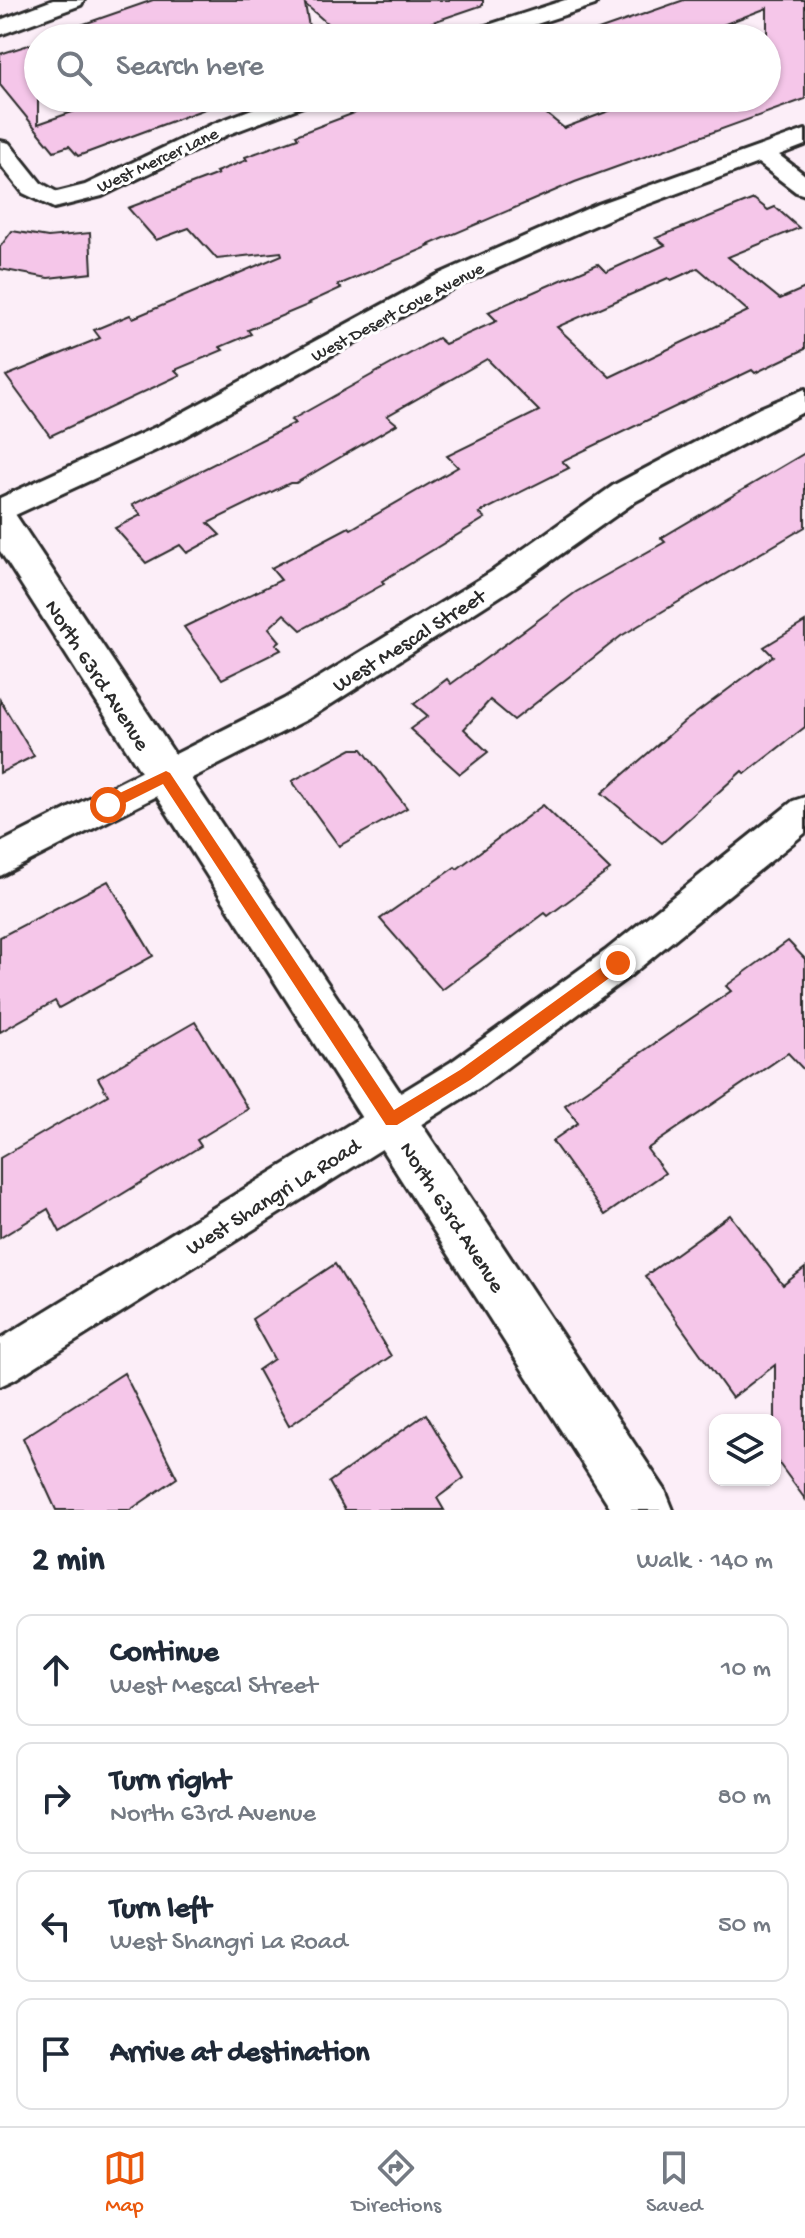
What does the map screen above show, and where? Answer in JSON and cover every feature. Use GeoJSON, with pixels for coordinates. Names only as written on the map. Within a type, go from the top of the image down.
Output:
{"type":"FeatureCollection","features":[{"type":"Feature","properties":{"kind":"street"},"geometry":{"type":"LineString","coordinates":[[0,28],[73,0]]}},
{"type":"Feature","properties":{"kind":"street"},"geometry":{"type":"LineString","coordinates":[[514,24],[587,0]]}},
{"type":"Feature","properties":{"kind":"street","name":"West Mercer Lane"},"geometry":{"type":"LineString","coordinates":[[0,148],[32,188],[54,200],[93,191],[221,129],[266,112]]}},
{"type":"Feature","properties":{"kind":"street","name":"West Desert Cove Avenue"},"geometry":{"type":"LineString","coordinates":[[0,511],[168,433],[446,281],[607,210],[805,137]]}},
{"type":"Feature","properties":{"kind":"street"},"geometry":{"type":"LineString","coordinates":[[762,154],[805,187]]}},
{"type":"Feature","properties":{"kind":"street","name":"West Mescal Street"},"geometry":{"type":"LineString","coordinates":[[0,860],[309,701],[502,580],[625,493],[805,399]]}},
{"type":"Feature","properties":{"kind":"street","name":"North 63rd Avenue"},"geometry":{"type":"LineString","coordinates":[[0,521],[645,1510]]}},
{"type":"Feature","properties":{"kind":"street","name":"West Shangri La Road"},"geometry":{"type":"LineString","coordinates":[[0,1364],[465,1075],[618,963],[805,812]]}},
{"type":"Feature","properties":{"kind":"building"},"geometry":{"type":"Polygon","coordinates":[[[153,0],[483,0],[483,5],[427,24],[328,24],[305,4],[309,24],[84,24],[153,0]]]}},
{"type":"Feature","properties":{"kind":"building"},"geometry":{"type":"Polygon","coordinates":[[[684,0],[805,0],[805,99],[781,108],[781,24],[767,24],[767,8],[725,24],[615,24],[684,0]]]}},
{"type":"Feature","properties":{"kind":"building"},"geometry":{"type":"Polygon","coordinates":[[[24,46],[24,112],[38,112],[38,124],[72,112],[197,112],[78,156],[69,146],[54,151],[0,85],[0,54],[24,46]]]}},
{"type":"Feature","properties":{"kind":"building"},"geometry":{"type":"Polygon","coordinates":[[[357,112],[544,112],[564,128],[606,112],[769,112],[575,182],[338,285],[341,288],[310,304],[248,330],[251,334],[220,347],[223,350],[175,370],[180,375],[50,436],[6,376],[100,338],[94,330],[130,315],[133,318],[282,255],[281,252],[217,259],[189,228],[156,240],[128,208],[218,174],[216,172],[247,160],[245,157],[357,112]]]}},
{"type":"Feature","properties":{"kind":"building"},"geometry":{"type":"Polygon","coordinates":[[[754,199],[768,210],[775,207],[799,228],[728,257],[780,299],[805,288],[805,349],[755,373],[752,370],[562,461],[569,468],[479,513],[485,518],[382,581],[384,584],[301,630],[284,614],[269,628],[280,641],[276,644],[281,650],[222,679],[184,627],[281,580],[271,568],[349,527],[351,529],[458,467],[447,456],[539,411],[487,359],[387,416],[397,424],[296,483],[290,483],[208,523],[220,535],[187,553],[180,545],[146,563],[115,528],[141,515],[132,505],[295,423],[291,420],[438,338],[445,344],[497,321],[488,312],[598,264],[606,272],[665,245],[656,238],[754,199]],[[698,268],[557,327],[610,377],[748,311],[698,268]]]}},
{"type":"Feature","properties":{"kind":"building"},"geometry":{"type":"Polygon","coordinates":[[[12,231],[48,237],[90,233],[92,273],[48,278],[0,269],[0,247],[12,231]]]}},
{"type":"Feature","properties":{"kind":"building"},"geometry":{"type":"Polygon","coordinates":[[[805,453],[805,527],[621,636],[514,720],[490,700],[464,729],[488,752],[460,774],[410,729],[428,716],[414,704],[447,679],[451,684],[576,592],[665,542],[661,538],[805,453]]]}},
{"type":"Feature","properties":{"kind":"building"},"geometry":{"type":"Polygon","coordinates":[[[805,622],[805,727],[745,774],[742,771],[662,843],[602,793],[684,722],[773,656],[764,647],[805,622]]]}},
{"type":"Feature","properties":{"kind":"building"},"geometry":{"type":"Polygon","coordinates":[[[0,700],[34,756],[0,773],[0,700]]]}},
{"type":"Feature","properties":{"kind":"building"},"geometry":{"type":"Polygon","coordinates":[[[352,749],[362,749],[407,808],[339,846],[292,781],[352,749]]]}},
{"type":"Feature","properties":{"kind":"building"},"geometry":{"type":"Polygon","coordinates":[[[543,805],[610,870],[548,916],[545,913],[442,990],[380,919],[455,867],[457,869],[543,805]]]}},
{"type":"Feature","properties":{"kind":"building"},"geometry":{"type":"Polygon","coordinates":[[[108,881],[153,956],[59,1008],[55,1001],[0,1032],[0,937],[108,881]]]}},
{"type":"Feature","properties":{"kind":"building"},"geometry":{"type":"Polygon","coordinates":[[[788,941],[805,959],[805,1071],[788,1053],[647,1149],[665,1173],[605,1215],[552,1141],[578,1123],[565,1105],[731,991],[726,986],[788,941]]]}},
{"type":"Feature","properties":{"kind":"building"},"geometry":{"type":"Polygon","coordinates":[[[195,1022],[248,1109],[197,1140],[201,1146],[60,1232],[48,1209],[0,1238],[0,1158],[108,1095],[98,1078],[195,1022]]]}},
{"type":"Feature","properties":{"kind":"building"},"geometry":{"type":"Polygon","coordinates":[[[730,1215],[783,1285],[805,1268],[805,1499],[781,1466],[781,1414],[775,1414],[775,1365],[732,1398],[645,1276],[730,1215]]]}},
{"type":"Feature","properties":{"kind":"building"},"geometry":{"type":"Polygon","coordinates":[[[335,1264],[391,1356],[289,1426],[258,1370],[274,1359],[252,1319],[335,1264]]]}},
{"type":"Feature","properties":{"kind":"building"},"geometry":{"type":"Polygon","coordinates":[[[124,1373],[177,1478],[130,1510],[56,1510],[23,1438],[124,1373]]]}},
{"type":"Feature","properties":{"kind":"building"},"geometry":{"type":"Polygon","coordinates":[[[426,1414],[464,1478],[437,1498],[444,1510],[345,1510],[329,1482],[426,1414]]]}},
{"type":"Feature","properties":{"kind":"route"},"geometry":{"type":"LineString","coordinates":[[108,805],[166,776],[392,1120],[465,1075],[618,963]]}}]}
